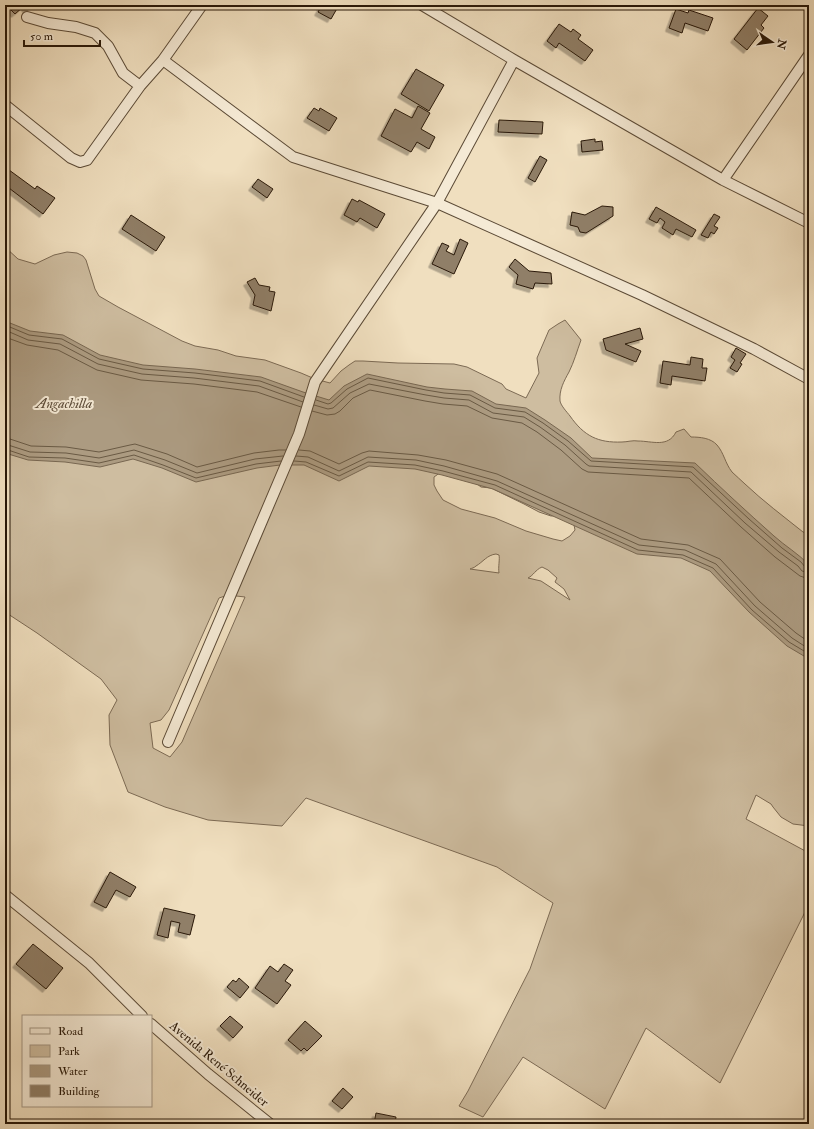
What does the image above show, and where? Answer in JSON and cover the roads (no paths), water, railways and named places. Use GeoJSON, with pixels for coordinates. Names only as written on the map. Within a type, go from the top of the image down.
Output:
{"type":"FeatureCollection","features":[{"type":"Feature","properties":{"kind":"street"},"geometry":{"type":"LineString","coordinates":[[5,105],[71,158],[80,162],[88,160],[140,86],[163,60],[202,5]]}},
{"type":"Feature","properties":{"kind":"street"},"geometry":{"type":"LineString","coordinates":[[422,5],[514,60],[723,180],[809,224]]}},
{"type":"Feature","properties":{"kind":"street"},"geometry":{"type":"LineString","coordinates":[[27,17],[48,23],[76,27],[95,33],[108,46],[123,73],[140,86]]}},
{"type":"Feature","properties":{"kind":"street"},"geometry":{"type":"LineString","coordinates":[[723,180],[809,55]]}},
{"type":"Feature","properties":{"kind":"street"},"geometry":{"type":"LineString","coordinates":[[163,60],[293,157],[437,203],[642,295],[754,349],[809,379]]}},
{"type":"Feature","properties":{"kind":"street"},"geometry":{"type":"LineString","coordinates":[[168,742],[299,434],[315,382],[437,203],[514,60]]}},
{"type":"Feature","properties":{"kind":"street"},"geometry":{"type":"LineString","coordinates":[[5,895],[89,963],[141,1015]]}},
{"type":"Feature","properties":{"kind":"street","name":"Avenida René Schneider"},"geometry":{"type":"LineString","coordinates":[[152,1025],[208,1074],[270,1124]]}},
{"type":"Feature","properties":{"kind":"water","name":"Angachilla"},"geometry":{"type":"Polygon","coordinates":[[[5,321],[30,331],[63,335],[100,355],[143,365],[195,369],[261,377],[329,400],[344,386],[367,374],[427,387],[472,391],[496,404],[526,408],[571,438],[592,458],[695,463],[778,540],[801,557],[809,565],[809,659],[787,646],[749,612],[710,571],[681,558],[637,554],[493,489],[442,475],[415,469],[369,466],[339,481],[304,465],[280,465],[257,468],[196,482],[162,468],[133,459],[100,467],[65,462],[28,460],[5,453],[5,321]]]}}]}
